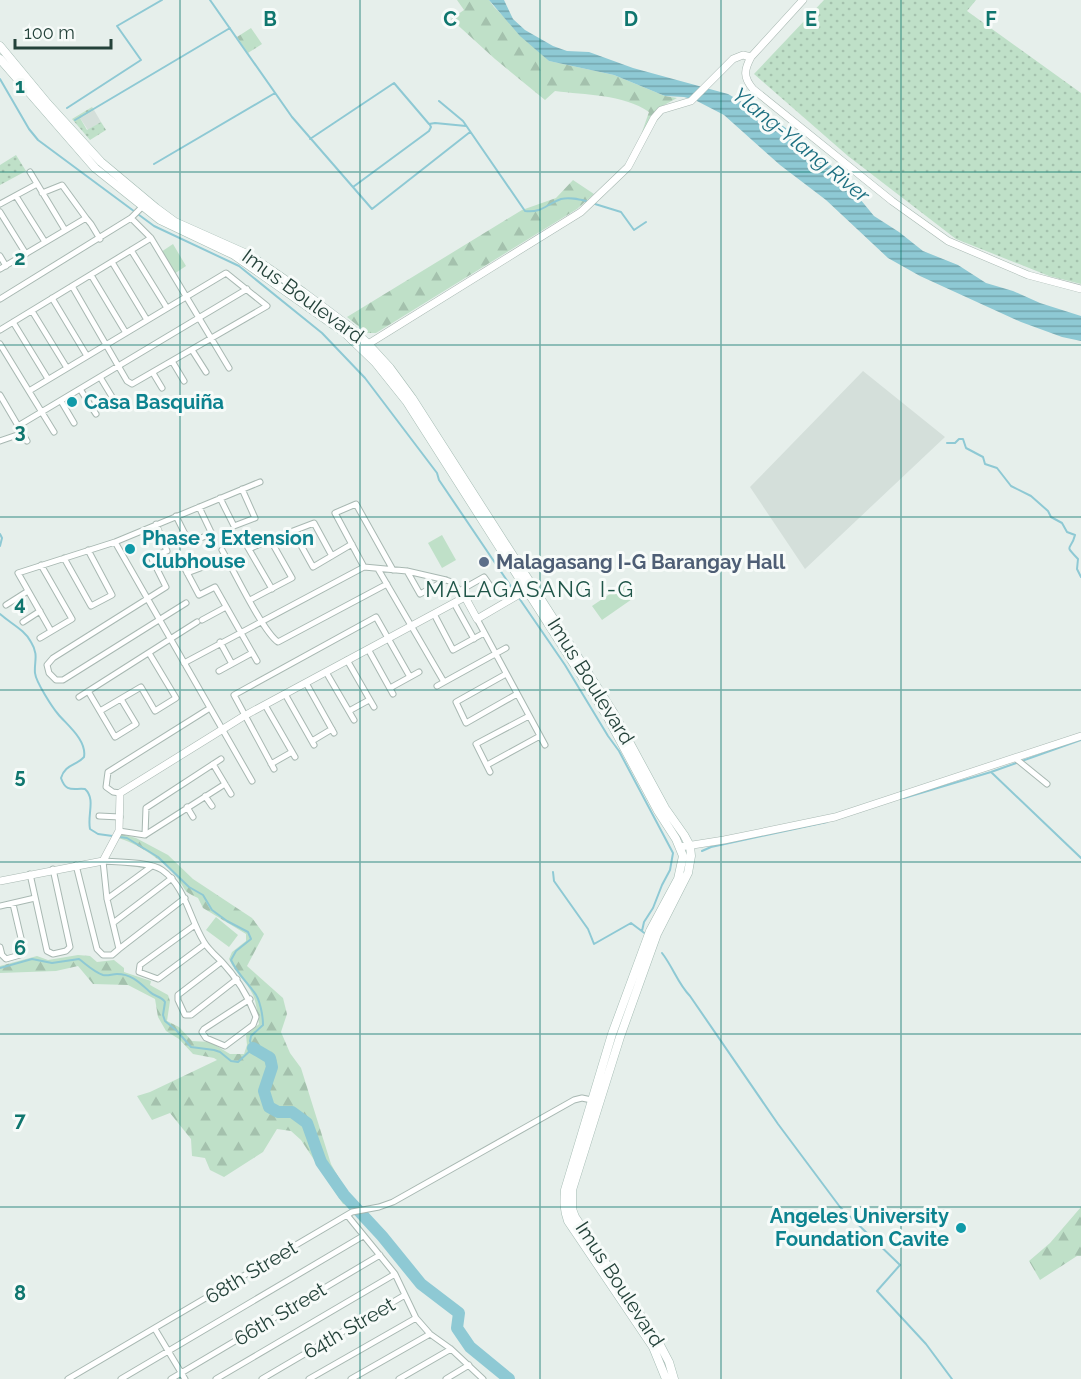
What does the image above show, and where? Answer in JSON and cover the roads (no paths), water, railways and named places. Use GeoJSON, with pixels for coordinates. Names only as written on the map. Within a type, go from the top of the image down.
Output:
{"type":"FeatureCollection","features":[{"type":"Feature","properties":{"kind":"main road","name":"Imus Boulevard"},"geometry":{"type":"LineString","coordinates":[[0,46],[48,104],[101,162],[156,208],[175,222],[249,255],[351,328],[365,346]]}},
{"type":"Feature","properties":{"kind":"main road","name":"Imus Boulevard"},"geometry":{"type":"LineString","coordinates":[[0,59],[95,168],[137,212],[244,261],[365,346],[390,368],[412,398],[607,716],[658,812],[680,847],[683,856],[681,872],[651,931],[612,1034],[572,1190],[572,1209],[581,1226],[663,1350],[674,1379]]}},
{"type":"Feature","properties":{"kind":"main road","name":"Imus Boulevard"},"geometry":{"type":"LineString","coordinates":[[529,589],[613,712],[665,808],[690,846],[688,873],[657,934],[565,1190],[564,1211],[574,1231],[653,1347],[666,1379]]}},
{"type":"Feature","properties":{"kind":"street"},"geometry":{"type":"LineString","coordinates":[[803,0],[751,57],[746,66],[745,75],[753,89],[932,231],[963,248],[1028,275],[1081,289]]}},
{"type":"Feature","properties":{"kind":"street"},"geometry":{"type":"LineString","coordinates":[[365,346],[581,212],[628,167],[658,113],[666,107],[691,101],[733,59],[743,55],[751,57]]}},
{"type":"Feature","properties":{"kind":"street"},"geometry":{"type":"LineString","coordinates":[[30,172],[65,230]]}},
{"type":"Feature","properties":{"kind":"street"},"geometry":{"type":"LineString","coordinates":[[0,204],[37,184]]}},
{"type":"Feature","properties":{"kind":"street"},"geometry":{"type":"LineString","coordinates":[[42,193],[62,185],[92,224],[100,239]]}},
{"type":"Feature","properties":{"kind":"street"},"geometry":{"type":"LineString","coordinates":[[16,195],[45,242]]}},
{"type":"Feature","properties":{"kind":"street"},"geometry":{"type":"LineString","coordinates":[[0,212],[26,254]]}},
{"type":"Feature","properties":{"kind":"street"},"geometry":{"type":"LineString","coordinates":[[0,299],[100,239],[137,212],[229,368]]}},
{"type":"Feature","properties":{"kind":"street"},"geometry":{"type":"LineString","coordinates":[[0,269],[86,218]]}},
{"type":"Feature","properties":{"kind":"street"},"geometry":{"type":"LineString","coordinates":[[0,330],[151,237]]}},
{"type":"Feature","properties":{"kind":"street"},"geometry":{"type":"LineString","coordinates":[[131,250],[167,308]]}},
{"type":"Feature","properties":{"kind":"street"},"geometry":{"type":"LineString","coordinates":[[0,256],[6,266]]}},
{"type":"Feature","properties":{"kind":"street"},"geometry":{"type":"LineString","coordinates":[[112,262],[147,320]]}},
{"type":"Feature","properties":{"kind":"street"},"geometry":{"type":"LineString","coordinates":[[29,391],[48,379],[107,344],[126,333],[226,273],[267,306],[132,384],[128,381],[120,366],[107,344],[72,286]]}},
{"type":"Feature","properties":{"kind":"street"},"geometry":{"type":"LineString","coordinates":[[91,274],[126,333]]}},
{"type":"Feature","properties":{"kind":"street"},"geometry":{"type":"LineString","coordinates":[[18,426],[247,290]]}},
{"type":"Feature","properties":{"kind":"street"},"geometry":{"type":"LineString","coordinates":[[52,298],[87,356]]}},
{"type":"Feature","properties":{"kind":"street"},"geometry":{"type":"LineString","coordinates":[[32,310],[67,368]]}},
{"type":"Feature","properties":{"kind":"street"},"geometry":{"type":"LineString","coordinates":[[13,322],[48,379]]}},
{"type":"Feature","properties":{"kind":"street"},"geometry":{"type":"LineString","coordinates":[[0,344],[54,432]]}},
{"type":"Feature","properties":{"kind":"street"},"geometry":{"type":"LineString","coordinates":[[192,350],[206,372]]}},
{"type":"Feature","properties":{"kind":"street"},"geometry":{"type":"LineString","coordinates":[[172,361],[184,381]]}},
{"type":"Feature","properties":{"kind":"street"},"geometry":{"type":"LineString","coordinates":[[153,373],[162,388]]}},
{"type":"Feature","properties":{"kind":"street"},"geometry":{"type":"LineString","coordinates":[[100,377],[117,405]]}},
{"type":"Feature","properties":{"kind":"street"},"geometry":{"type":"LineString","coordinates":[[80,389],[96,414]]}},
{"type":"Feature","properties":{"kind":"street"},"geometry":{"type":"LineString","coordinates":[[0,395],[27,441]]}},
{"type":"Feature","properties":{"kind":"street"},"geometry":{"type":"LineString","coordinates":[[61,401],[74,423]]}},
{"type":"Feature","properties":{"kind":"street"},"geometry":{"type":"LineString","coordinates":[[0,441],[23,433]]}},
{"type":"Feature","properties":{"kind":"street"},"geometry":{"type":"LineString","coordinates":[[51,631],[18,573],[115,542],[260,482]]}},
{"type":"Feature","properties":{"kind":"street"},"geometry":{"type":"LineString","coordinates":[[220,498],[234,526],[255,518],[242,489]]}},
{"type":"Feature","properties":{"kind":"street"},"geometry":{"type":"LineString","coordinates":[[364,567],[335,513],[357,504],[393,570]]}},
{"type":"Feature","properties":{"kind":"street"},"geometry":{"type":"LineString","coordinates":[[176,516],[189,542],[212,534],[199,507]]}},
{"type":"Feature","properties":{"kind":"street"},"geometry":{"type":"LineString","coordinates":[[332,556],[314,523],[293,531],[313,567],[332,556],[352,544]]}},
{"type":"Feature","properties":{"kind":"street"},"geometry":{"type":"LineString","coordinates":[[156,524],[167,551],[151,556],[166,587],[52,658],[47,665],[48,673],[56,680],[63,680],[186,603]]}},
{"type":"Feature","properties":{"kind":"street"},"geometry":{"type":"LineString","coordinates":[[243,539],[272,589]]}},
{"type":"Feature","properties":{"kind":"street"},"geometry":{"type":"LineString","coordinates":[[249,549],[267,541],[273,543],[292,578],[250,600]]}},
{"type":"Feature","properties":{"kind":"street"},"geometry":{"type":"LineString","coordinates":[[115,542],[252,781]]}},
{"type":"Feature","properties":{"kind":"street"},"geometry":{"type":"LineString","coordinates":[[64,558],[91,606],[112,595],[88,550]]}},
{"type":"Feature","properties":{"kind":"street"},"geometry":{"type":"LineString","coordinates":[[222,550],[272,638],[278,642],[387,584]]}},
{"type":"Feature","properties":{"kind":"street"},"geometry":{"type":"LineString","coordinates":[[188,573],[227,558]]}},
{"type":"Feature","properties":{"kind":"street"},"geometry":{"type":"LineString","coordinates":[[40,638],[72,619],[41,565]]}},
{"type":"Feature","properties":{"kind":"street"},"geometry":{"type":"LineString","coordinates":[[183,565],[199,595],[215,587],[256,661]]}},
{"type":"Feature","properties":{"kind":"street"},"geometry":{"type":"LineString","coordinates":[[184,663],[364,567],[407,571],[452,582],[463,593],[545,745]]}},
{"type":"Feature","properties":{"kind":"street"},"geometry":{"type":"LineString","coordinates":[[378,568],[444,682]]}},
{"type":"Feature","properties":{"kind":"street"},"geometry":{"type":"LineString","coordinates":[[407,571],[420,594],[446,580]]}},
{"type":"Feature","properties":{"kind":"street"},"geometry":{"type":"LineString","coordinates":[[210,708],[108,772],[106,787],[113,792],[120,793],[244,716],[454,603],[484,577],[491,587]]}},
{"type":"Feature","properties":{"kind":"street"},"geometry":{"type":"LineString","coordinates":[[477,619],[529,589]]}},
{"type":"Feature","properties":{"kind":"street"},"geometry":{"type":"LineString","coordinates":[[6,604],[28,591]]}},
{"type":"Feature","properties":{"kind":"street"},"geometry":{"type":"LineString","coordinates":[[454,603],[474,639]]}},
{"type":"Feature","properties":{"kind":"street"},"geometry":{"type":"LineString","coordinates":[[79,697],[200,621],[226,608]]}},
{"type":"Feature","properties":{"kind":"street"},"geometry":{"type":"LineString","coordinates":[[23,622],[40,611]]}},
{"type":"Feature","properties":{"kind":"street"},"geometry":{"type":"LineString","coordinates":[[434,614],[453,650],[484,633]]}},
{"type":"Feature","properties":{"kind":"street"},"geometry":{"type":"LineString","coordinates":[[265,705],[293,755],[272,766],[234,695],[376,617],[410,677]]}},
{"type":"Feature","properties":{"kind":"street"},"geometry":{"type":"LineString","coordinates":[[220,642],[232,664]]}},
{"type":"Feature","properties":{"kind":"street"},"geometry":{"type":"LineString","coordinates":[[437,686],[506,648]]}},
{"type":"Feature","properties":{"kind":"street"},"geometry":{"type":"LineString","coordinates":[[368,650],[391,691],[419,672]]}},
{"type":"Feature","properties":{"kind":"street"},"geometry":{"type":"LineString","coordinates":[[100,711],[141,687],[155,711],[176,698],[149,653]]}},
{"type":"Feature","properties":{"kind":"street"},"geometry":{"type":"LineString","coordinates":[[219,671],[252,653]]}},
{"type":"Feature","properties":{"kind":"street"},"geometry":{"type":"LineString","coordinates":[[347,660],[374,707]]}},
{"type":"Feature","properties":{"kind":"street"},"geometry":{"type":"LineString","coordinates":[[326,672],[354,720]]}},
{"type":"Feature","properties":{"kind":"street"},"geometry":{"type":"LineString","coordinates":[[506,674],[456,702],[466,723],[517,694]]}},
{"type":"Feature","properties":{"kind":"street"},"geometry":{"type":"LineString","coordinates":[[285,694],[313,743],[333,731],[306,683]]}},
{"type":"Feature","properties":{"kind":"street"},"geometry":{"type":"LineString","coordinates":[[88,691],[115,737],[136,724],[121,699]]}},
{"type":"Feature","properties":{"kind":"street"},"geometry":{"type":"LineString","coordinates":[[349,711],[369,700]]}},
{"type":"Feature","properties":{"kind":"street"},"geometry":{"type":"LineString","coordinates":[[490,772],[476,744],[529,716]]}},
{"type":"Feature","properties":{"kind":"street"},"geometry":{"type":"LineString","coordinates":[[487,765],[540,736]]}},
{"type":"Feature","properties":{"kind":"street"},"geometry":{"type":"LineString","coordinates":[[680,847],[835,817],[1081,736]]}},
{"type":"Feature","properties":{"kind":"street"},"geometry":{"type":"LineString","coordinates":[[1015,758],[1047,784]]}},
{"type":"Feature","properties":{"kind":"street"},"geometry":{"type":"LineString","coordinates":[[145,835],[146,808],[221,759]]}},
{"type":"Feature","properties":{"kind":"street"},"geometry":{"type":"LineString","coordinates":[[213,764],[231,794]]}},
{"type":"Feature","properties":{"kind":"street"},"geometry":{"type":"LineString","coordinates":[[116,834],[145,835],[225,784]]}},
{"type":"Feature","properties":{"kind":"street"},"geometry":{"type":"LineString","coordinates":[[119,949],[107,899],[103,861],[116,834],[120,817],[120,793]]}},
{"type":"Feature","properties":{"kind":"street"},"geometry":{"type":"LineString","coordinates":[[205,796],[212,806]]}},
{"type":"Feature","properties":{"kind":"street"},"geometry":{"type":"LineString","coordinates":[[188,807],[193,817]]}},
{"type":"Feature","properties":{"kind":"street"},"geometry":{"type":"LineString","coordinates":[[99,816],[120,817]]}},
{"type":"Feature","properties":{"kind":"street"},"geometry":{"type":"LineString","coordinates":[[0,881],[103,861],[160,868],[172,878],[185,898],[205,944],[237,979],[250,999],[256,1017],[255,1023],[228,1045],[222,1045],[202,1035],[204,1029],[250,999]]}},
{"type":"Feature","properties":{"kind":"street"},"geometry":{"type":"LineString","coordinates":[[76,865],[97,949],[107,956],[185,898]]}},
{"type":"Feature","properties":{"kind":"street"},"geometry":{"type":"LineString","coordinates":[[107,899],[152,866]]}},
{"type":"Feature","properties":{"kind":"street"},"geometry":{"type":"LineString","coordinates":[[30,874],[48,952],[52,954],[68,951],[70,946],[53,870]]}},
{"type":"Feature","properties":{"kind":"street"},"geometry":{"type":"LineString","coordinates":[[113,923],[172,878]]}},
{"type":"Feature","properties":{"kind":"street"},"geometry":{"type":"LineString","coordinates":[[0,906],[35,898]]}},
{"type":"Feature","properties":{"kind":"street"},"geometry":{"type":"LineString","coordinates":[[0,947],[2,955],[6,958],[20,956],[24,951],[13,904]]}},
{"type":"Feature","properties":{"kind":"street"},"geometry":{"type":"LineString","coordinates":[[195,925],[140,965],[139,972],[158,980],[205,944]]}},
{"type":"Feature","properties":{"kind":"street"},"geometry":{"type":"LineString","coordinates":[[221,962],[178,995],[185,1014],[191,1015],[237,979]]}},
{"type":"Feature","properties":{"kind":"street","name":"68th Street"},"geometry":{"type":"LineString","coordinates":[[68,1379],[356,1210],[374,1208],[393,1202],[574,1100],[582,1098],[596,1101]]}},
{"type":"Feature","properties":{"kind":"street"},"geometry":{"type":"LineString","coordinates":[[347,1215],[395,1274],[416,1318],[430,1334],[452,1349],[483,1378]]}},
{"type":"Feature","properties":{"kind":"street"},"geometry":{"type":"LineString","coordinates":[[121,1379],[363,1236]]}},
{"type":"Feature","properties":{"kind":"street","name":"66th Street"},"geometry":{"type":"LineString","coordinates":[[171,1379],[380,1256]]}},
{"type":"Feature","properties":{"kind":"street"},"geometry":{"type":"LineString","coordinates":[[216,1379],[395,1274]]}},
{"type":"Feature","properties":{"kind":"street","name":"64th Street"},"geometry":{"type":"LineString","coordinates":[[262,1379],[405,1295]]}},
{"type":"Feature","properties":{"kind":"street"},"geometry":{"type":"LineString","coordinates":[[309,1379],[416,1318]]}},
{"type":"Feature","properties":{"kind":"street"},"geometry":{"type":"LineString","coordinates":[[155,1329],[185,1379]]}},
{"type":"Feature","properties":{"kind":"street"},"geometry":{"type":"LineString","coordinates":[[351,1379],[430,1334]]}},
{"type":"Feature","properties":{"kind":"street"},"geometry":{"type":"LineString","coordinates":[[399,1379],[452,1349]]}},
{"type":"Feature","properties":{"kind":"street"},"geometry":{"type":"LineString","coordinates":[[446,1379],[469,1365]]}},
{"type":"Feature","properties":{"kind":"water","name":"Ylang-Ylang River"},"geometry":{"type":"Polygon","coordinates":[[[489,0],[504,0],[513,19],[525,30],[553,46],[567,51],[589,52],[633,68],[728,94],[783,126],[817,151],[874,216],[923,251],[958,265],[986,283],[1081,316],[1081,341],[1062,337],[1021,322],[920,276],[888,258],[826,200],[780,165],[724,115],[695,100],[665,96],[614,75],[549,61],[520,36],[489,0]]]}},
{"type":"Feature","properties":{"kind":"waterway"},"geometry":{"type":"LineString","coordinates":[[67,108],[141,60],[117,26],[162,0]]}},
{"type":"Feature","properties":{"kind":"waterway"},"geometry":{"type":"LineString","coordinates":[[210,0],[292,117],[372,209],[470,132]]}},
{"type":"Feature","properties":{"kind":"waterway"},"geometry":{"type":"LineString","coordinates":[[75,120],[230,28]]}},
{"type":"Feature","properties":{"kind":"waterway"},"geometry":{"type":"LineString","coordinates":[[0,79],[29,129],[38,140],[154,226],[239,266],[322,333],[365,378],[437,473],[439,480],[512,588]]}},
{"type":"Feature","properties":{"kind":"waterway"},"geometry":{"type":"LineString","coordinates":[[310,139],[394,83],[429,124],[466,126]]}},
{"type":"Feature","properties":{"kind":"waterway"},"geometry":{"type":"LineString","coordinates":[[154,164],[275,93]]}},
{"type":"Feature","properties":{"kind":"waterway"},"geometry":{"type":"LineString","coordinates":[[439,101],[463,121],[525,211],[540,209],[564,198],[586,201]]}},
{"type":"Feature","properties":{"kind":"waterway"},"geometry":{"type":"LineString","coordinates":[[353,187],[429,131],[430,125]]}},
{"type":"Feature","properties":{"kind":"waterway"},"geometry":{"type":"LineString","coordinates":[[595,204],[621,212],[634,230],[646,222]]}},
{"type":"Feature","properties":{"kind":"waterway"},"geometry":{"type":"LineString","coordinates":[[947,443],[955,443],[963,439],[966,448],[983,457],[985,464],[997,468],[1011,486],[1031,496],[1048,511],[1051,517],[1062,523],[1067,532],[1075,535],[1069,549],[1078,559],[1077,569],[1081,577]]}},
{"type":"Feature","properties":{"kind":"waterway"},"geometry":{"type":"LineString","coordinates":[[0,534],[2,538],[0,546]]}},
{"type":"Feature","properties":{"kind":"waterway"},"geometry":{"type":"LineString","coordinates":[[519,598],[565,665],[619,751],[673,853],[670,870],[644,922],[642,931]]}},
{"type":"Feature","properties":{"kind":"waterway"},"geometry":{"type":"LineString","coordinates":[[0,614],[28,638],[35,651],[35,673],[41,688],[55,711],[76,733],[82,745],[84,757],[65,770],[61,778],[68,788],[85,789],[88,793],[91,802],[90,829],[98,834],[127,838],[158,857],[189,887],[203,895],[212,910],[248,932],[251,939],[236,951],[231,960],[256,995],[261,1008],[263,1025],[251,1036],[250,1041],[253,1048],[238,1062],[231,1061],[220,1052],[191,1047],[165,1021],[163,1015],[165,1002],[127,976],[103,975],[79,959],[52,963],[32,959],[0,968]]}},
{"type":"Feature","properties":{"kind":"waterway"},"geometry":{"type":"LineString","coordinates":[[904,798],[991,772],[1081,740]]}},
{"type":"Feature","properties":{"kind":"waterway"},"geometry":{"type":"LineString","coordinates":[[991,772],[1081,858]]}},
{"type":"Feature","properties":{"kind":"waterway"},"geometry":{"type":"LineString","coordinates":[[702,851],[711,847],[827,822]]}},
{"type":"Feature","properties":{"kind":"waterway"},"geometry":{"type":"LineString","coordinates":[[553,872],[554,881],[588,929],[594,944],[631,923],[647,935]]}},
{"type":"Feature","properties":{"kind":"waterway"},"geometry":{"type":"LineString","coordinates":[[662,953],[682,986],[778,1124],[840,1207],[900,1265],[877,1291],[926,1344],[952,1379]]}},
{"type":"Feature","properties":{"kind":"waterway"},"geometry":{"type":"LineString","coordinates":[[253,1048],[270,1058],[272,1067],[264,1091],[269,1107],[278,1112],[292,1112],[307,1123],[321,1162],[344,1195],[382,1236],[421,1284],[459,1313],[457,1328],[470,1347],[509,1379]]}},
{"type":"Feature","properties":{"kind":"place","name":"Casa Basquiña"},"geometry":{"type":"Point","coordinates":[72,402]}},
{"type":"Feature","properties":{"kind":"place","name":"Phase 3 Extension Clubhouse"},"geometry":{"type":"Point","coordinates":[130,549]}},
{"type":"Feature","properties":{"kind":"place","name":"Malagasang I-G Barangay Hall"},"geometry":{"type":"Point","coordinates":[484,562]}},
{"type":"Feature","properties":{"kind":"place","name":"Angeles University Foundation Cavite"},"geometry":{"type":"Point","coordinates":[961,1228]}},
{"type":"Feature","properties":{"kind":"district","name":"MALAGASANG I-G"},"geometry":{"type":"Point","coordinates":[530,589]}}]}
